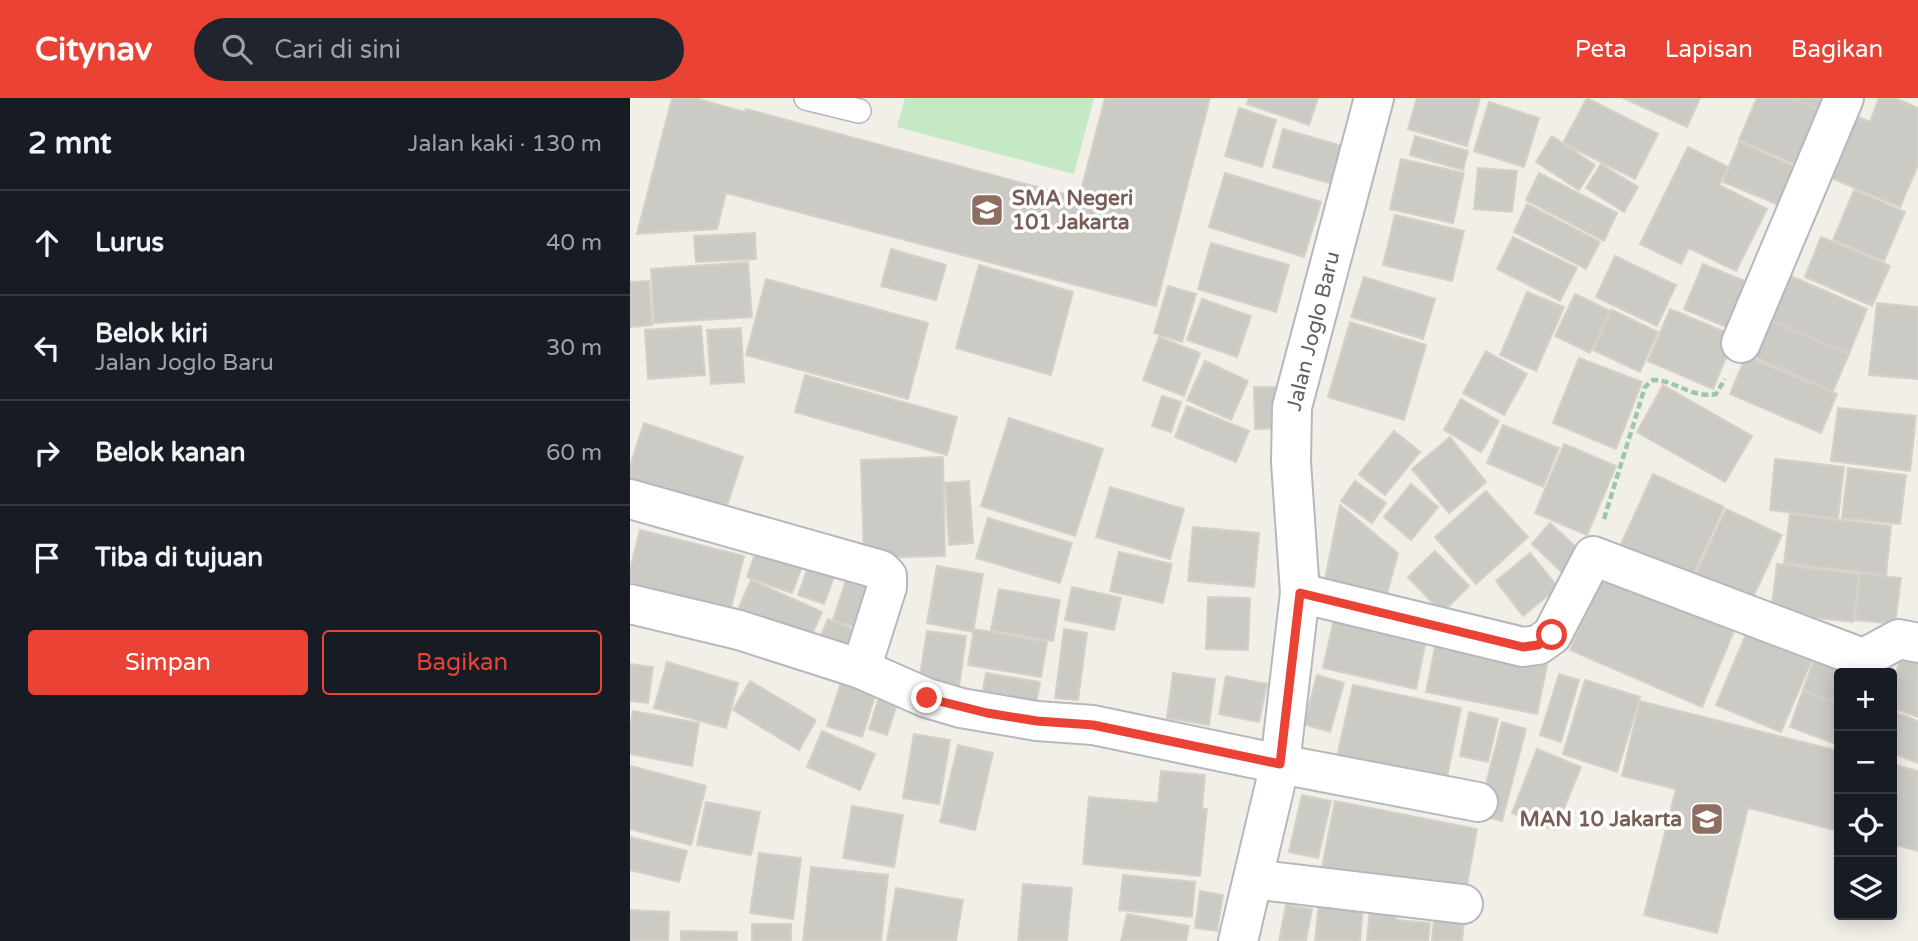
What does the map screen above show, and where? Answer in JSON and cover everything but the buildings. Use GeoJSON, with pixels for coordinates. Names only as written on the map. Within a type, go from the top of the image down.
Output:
{"type":"FeatureCollection","features":[{"type":"Feature","properties":{"kind":"street","name":"Jalan Joglo Baru"},"geometry":{"type":"LineString","coordinates":[[1238,941],[1280,764],[1300,593],[1291,462],[1292,407],[1374,98]]}},
{"type":"Feature","properties":{"kind":"street"},"geometry":{"type":"LineString","coordinates":[[1741,343],[1844,98]]}},
{"type":"Feature","properties":{"kind":"street"},"geometry":{"type":"LineString","coordinates":[[630,499],[881,570],[887,576],[887,587],[861,668]]}},
{"type":"Feature","properties":{"kind":"street"},"geometry":{"type":"LineString","coordinates":[[1300,593],[1523,647],[1538,645],[1552,635],[1593,555],[1857,656],[1866,657],[1899,639],[1918,643]]}},
{"type":"Feature","properties":{"kind":"street"},"geometry":{"type":"LineString","coordinates":[[630,604],[739,630],[861,668],[927,698],[961,708],[1037,721],[1093,725],[1478,802]]}},
{"type":"Feature","properties":{"kind":"street"},"geometry":{"type":"LineString","coordinates":[[1253,878],[1463,904]]}},
{"type":"Feature","properties":{"kind":"lane"},"geometry":{"type":"LineString","coordinates":[[806,98],[859,111]]}},
{"type":"Feature","properties":{"kind":"path"},"geometry":{"type":"LineString","coordinates":[[1593,555],[1645,387],[1653,380],[1663,380],[1695,394],[1716,394],[1741,343]]}},
{"type":"Feature","properties":{"kind":"green space"},"geometry":{"type":"Polygon","coordinates":[[[905,98],[1094,98],[1074,174],[897,127],[905,98]]]}},
{"type":"Feature","properties":{"kind":"place","name":"SMA Negeri 101 Jakarta"},"geometry":{"type":"Point","coordinates":[987,210]}},
{"type":"Feature","properties":{"kind":"place","name":"MAN 10 Jakarta"},"geometry":{"type":"Point","coordinates":[1707,819]}},
{"type":"Feature","properties":{"kind":"route"},"geometry":{"type":"LineString","coordinates":[[927,698],[987,713],[1037,721],[1093,725],[1280,764],[1300,593],[1523,647],[1538,645],[1552,635]]}}]}
